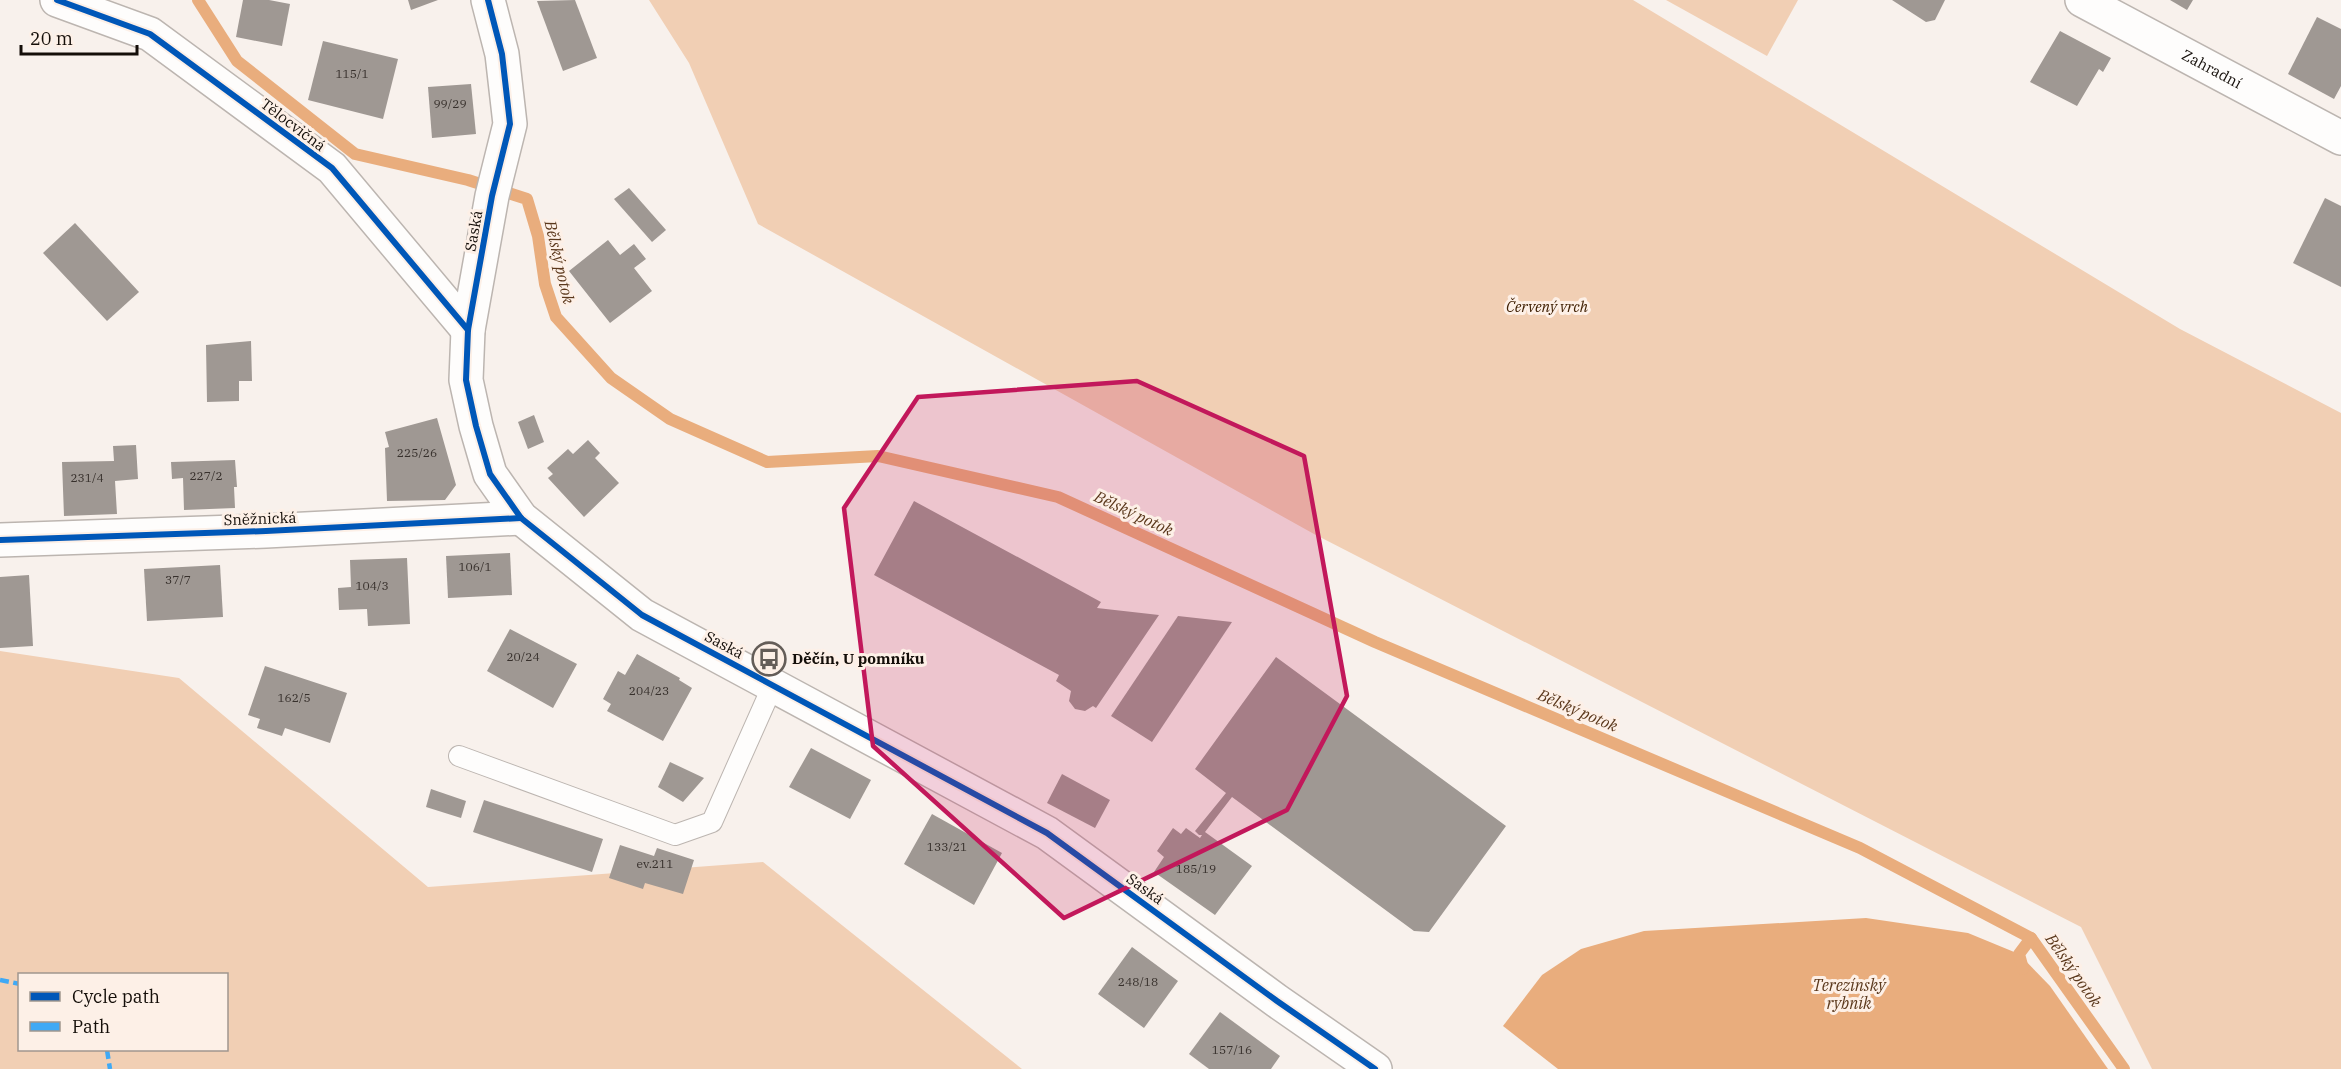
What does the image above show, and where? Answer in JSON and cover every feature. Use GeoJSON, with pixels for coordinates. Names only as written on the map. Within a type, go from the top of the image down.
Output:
{"type":"FeatureCollection","features":[{"type":"Feature","properties":{"kind":"street","name":"Tělocvičná"},"geometry":{"type":"LineString","coordinates":[[57,0],[150,34],[332,168],[468,330]]}},
{"type":"Feature","properties":{"kind":"street","name":"Saská"},"geometry":{"type":"LineString","coordinates":[[488,0],[502,54],[510,123],[492,196],[468,330],[466,380],[490,474],[521,518],[642,615],[1047,833],[1375,1069]]}},
{"type":"Feature","properties":{"kind":"street","name":"Zahradní"},"geometry":{"type":"LineString","coordinates":[[2082,0],[2341,138]]}},
{"type":"Feature","properties":{"kind":"street","name":"Sněžnická"},"geometry":{"type":"LineString","coordinates":[[0,540],[266,531],[521,518]]}},
{"type":"Feature","properties":{"kind":"lane"},"geometry":{"type":"LineString","coordinates":[[459,756],[675,835],[712,822],[773,685]]}},
{"type":"Feature","properties":{"kind":"highlighted area"},"geometry":{"type":"Polygon","coordinates":[[[1137,381],[1304,456],[1347,696],[1287,810],[1064,918],[873,746],[844,508],[918,397],[1137,381]]]}},
{"type":"Feature","properties":{"kind":"green space","name":"Červený vrch"},"geometry":{"type":"Polygon","coordinates":[[[649,0],[1633,0],[2180,329],[2341,413],[2341,1069],[2152,1069],[2081,927],[1314,534],[758,224],[689,63],[649,0]]]}},
{"type":"Feature","properties":{"kind":"green space"},"geometry":{"type":"Polygon","coordinates":[[[1666,0],[1798,0],[1767,56],[1666,0]]]}},
{"type":"Feature","properties":{"kind":"green space"},"geometry":{"type":"Polygon","coordinates":[[[0,651],[179,678],[428,887],[763,862],[1022,1069],[0,1069],[0,651]]]}},
{"type":"Feature","properties":{"kind":"water","name":"Terezínský rybník"},"geometry":{"type":"Polygon","coordinates":[[[1866,918],[1968,933],[2019,954],[2050,986],[2108,1069],[1558,1069],[1503,1026],[1542,975],[1581,949],[1644,931],[1866,918]]]}},
{"type":"Feature","properties":{"kind":"building"},"geometry":{"type":"Polygon","coordinates":[[[243,0],[269,0],[290,4],[282,46],[236,37],[243,0]]]}},
{"type":"Feature","properties":{"kind":"building"},"geometry":{"type":"Polygon","coordinates":[[[408,0],[438,0],[411,10],[408,0]]]}},
{"type":"Feature","properties":{"kind":"building"},"geometry":{"type":"Polygon","coordinates":[[[575,0],[597,58],[563,71],[537,1],[575,0]]]}},
{"type":"Feature","properties":{"kind":"building"},"geometry":{"type":"Polygon","coordinates":[[[1892,0],[1945,0],[1935,20],[1926,22],[1892,0]]]}},
{"type":"Feature","properties":{"kind":"building"},"geometry":{"type":"Polygon","coordinates":[[[2170,0],[2193,0],[2187,10],[2170,0]]]}},
{"type":"Feature","properties":{"kind":"building"},"geometry":{"type":"Polygon","coordinates":[[[2317,17],[2341,29],[2341,86],[2334,99],[2288,74],[2317,17]]]}},
{"type":"Feature","properties":{"kind":"building"},"geometry":{"type":"Polygon","coordinates":[[[2060,31],[2111,58],[2103,72],[2099,69],[2077,106],[2030,82],[2060,31]]]}},
{"type":"Feature","properties":{"kind":"building"},"geometry":{"type":"Polygon","coordinates":[[[323,41],[398,59],[383,119],[308,100],[323,41]]]}},
{"type":"Feature","properties":{"kind":"building"},"geometry":{"type":"Polygon","coordinates":[[[471,84],[476,134],[432,138],[428,87],[471,84]]]}},
{"type":"Feature","properties":{"kind":"building"},"geometry":{"type":"Polygon","coordinates":[[[629,188],[666,230],[652,242],[614,199],[629,188]]]}},
{"type":"Feature","properties":{"kind":"building"},"geometry":{"type":"Polygon","coordinates":[[[2325,198],[2341,206],[2341,287],[2293,263],[2325,198]]]}},
{"type":"Feature","properties":{"kind":"building"},"geometry":{"type":"Polygon","coordinates":[[[75,223],[139,292],[107,321],[43,253],[75,223]]]}},
{"type":"Feature","properties":{"kind":"building"},"geometry":{"type":"Polygon","coordinates":[[[608,240],[620,255],[634,244],[646,259],[634,268],[652,291],[610,323],[569,271],[608,240]]]}},
{"type":"Feature","properties":{"kind":"building"},"geometry":{"type":"Polygon","coordinates":[[[251,341],[252,381],[239,381],[239,401],[207,402],[206,345],[251,341]]]}},
{"type":"Feature","properties":{"kind":"building"},"geometry":{"type":"Polygon","coordinates":[[[534,415],[544,442],[528,449],[518,422],[534,415]]]}},
{"type":"Feature","properties":{"kind":"building"},"geometry":{"type":"Polygon","coordinates":[[[437,418],[456,485],[445,500],[387,501],[385,448],[389,447],[385,432],[437,418]]]}},
{"type":"Feature","properties":{"kind":"building"},"geometry":{"type":"Polygon","coordinates":[[[588,440],[600,453],[595,458],[619,483],[584,517],[548,478],[553,474],[547,468],[568,449],[573,454],[588,440]]]}},
{"type":"Feature","properties":{"kind":"building"},"geometry":{"type":"Polygon","coordinates":[[[136,445],[138,479],[115,481],[117,514],[64,516],[62,462],[114,461],[113,446],[136,445]]]}},
{"type":"Feature","properties":{"kind":"building"},"geometry":{"type":"Polygon","coordinates":[[[235,460],[237,487],[234,487],[235,508],[184,510],[183,478],[172,479],[171,462],[235,460]]]}},
{"type":"Feature","properties":{"kind":"building"},"geometry":{"type":"Polygon","coordinates":[[[914,501],[1101,602],[1097,608],[1159,615],[1096,708],[1093,706],[1085,711],[1075,709],[1069,701],[1071,691],[1056,681],[1059,675],[874,575],[914,501]]]}},
{"type":"Feature","properties":{"kind":"building"},"geometry":{"type":"Polygon","coordinates":[[[510,553],[512,595],[448,598],[446,556],[510,553]]]}},
{"type":"Feature","properties":{"kind":"building"},"geometry":{"type":"Polygon","coordinates":[[[407,558],[410,624],[368,626],[367,609],[339,610],[338,588],[351,587],[350,560],[407,558]]]}},
{"type":"Feature","properties":{"kind":"building"},"geometry":{"type":"Polygon","coordinates":[[[220,565],[223,617],[147,621],[144,569],[220,565]]]}},
{"type":"Feature","properties":{"kind":"building"},"geometry":{"type":"Polygon","coordinates":[[[29,575],[33,646],[0,648],[0,577],[29,575]]]}},
{"type":"Feature","properties":{"kind":"building"},"geometry":{"type":"Polygon","coordinates":[[[1178,616],[1232,622],[1152,742],[1111,716],[1178,616]]]}},
{"type":"Feature","properties":{"kind":"building"},"geometry":{"type":"Polygon","coordinates":[[[510,629],[577,664],[553,708],[487,671],[510,629]]]}},
{"type":"Feature","properties":{"kind":"building"},"geometry":{"type":"Polygon","coordinates":[[[637,654],[680,678],[679,680],[692,688],[663,741],[607,711],[611,704],[603,699],[618,671],[625,675],[637,654]]]}},
{"type":"Feature","properties":{"kind":"building"},"geometry":{"type":"Polygon","coordinates":[[[1276,657],[1506,826],[1429,932],[1414,931],[1232,797],[1205,832],[1252,866],[1215,915],[1154,872],[1164,857],[1157,851],[1173,828],[1181,834],[1186,828],[1200,838],[1202,835],[1195,831],[1226,793],[1195,769],[1276,657]]]}},
{"type":"Feature","properties":{"kind":"building"},"geometry":{"type":"Polygon","coordinates":[[[265,666],[347,693],[330,743],[285,728],[282,736],[257,728],[260,719],[248,715],[265,666]]]}},
{"type":"Feature","properties":{"kind":"building"},"geometry":{"type":"Polygon","coordinates":[[[811,748],[871,780],[850,819],[789,787],[811,748]]]}},
{"type":"Feature","properties":{"kind":"building"},"geometry":{"type":"Polygon","coordinates":[[[670,762],[704,778],[683,802],[658,787],[670,762]]]}},
{"type":"Feature","properties":{"kind":"building"},"geometry":{"type":"Polygon","coordinates":[[[1062,774],[1110,800],[1095,828],[1047,803],[1062,774]]]}},
{"type":"Feature","properties":{"kind":"building"},"geometry":{"type":"Polygon","coordinates":[[[431,789],[466,801],[461,818],[426,807],[431,789]]]}},
{"type":"Feature","properties":{"kind":"building"},"geometry":{"type":"Polygon","coordinates":[[[484,800],[603,839],[592,872],[473,832],[484,800]]]}},
{"type":"Feature","properties":{"kind":"building"},"geometry":{"type":"Polygon","coordinates":[[[932,814],[1002,853],[974,905],[904,864],[932,814]]]}},
{"type":"Feature","properties":{"kind":"building"},"geometry":{"type":"Polygon","coordinates":[[[620,845],[654,856],[657,848],[694,860],[683,894],[645,883],[643,889],[609,878],[620,845]]]}},
{"type":"Feature","properties":{"kind":"building"},"geometry":{"type":"Polygon","coordinates":[[[1132,947],[1178,981],[1144,1028],[1098,994],[1132,947]]]}},
{"type":"Feature","properties":{"kind":"building"},"geometry":{"type":"Polygon","coordinates":[[[1220,1012],[1280,1056],[1271,1069],[1209,1069],[1189,1054],[1220,1012]]]}},
{"type":"Feature","properties":{"kind":"waterway","name":"Bělský potok"},"geometry":{"type":"LineString","coordinates":[[198,0],[237,61],[355,154],[468,180],[527,199],[538,236],[545,284],[556,317],[611,378],[670,419],[767,462],[878,456],[1058,497],[1375,642],[1860,848],[2031,938],[2124,1069]]}},
{"type":"Feature","properties":{"kind":"waterway"},"geometry":{"type":"LineString","coordinates":[[2023,969],[2019,954],[2031,938]]}},
{"type":"Feature","properties":{"kind":"marked path"},"geometry":{"type":"LineString","coordinates":[[0,980],[18,984]]}},
{"type":"Feature","properties":{"kind":"marked path"},"geometry":{"type":"LineString","coordinates":[[107,1051],[110,1069]]}},
{"type":"Feature","properties":{"kind":"cycle path"},"geometry":{"type":"LineString","coordinates":[[57,0],[150,34],[332,168],[468,330]]}},
{"type":"Feature","properties":{"kind":"cycle path"},"geometry":{"type":"LineString","coordinates":[[488,0],[502,54],[510,124],[492,196],[468,330],[466,380],[490,474],[521,518],[642,615],[1047,833],[1277,1001],[1375,1069]]}},
{"type":"Feature","properties":{"kind":"cycle path"},"geometry":{"type":"LineString","coordinates":[[0,540],[266,531],[521,518]]}},
{"type":"Feature","properties":{"kind":"place","name":"Děčín, U pomníku"},"geometry":{"type":"Point","coordinates":[769,659]}}]}
